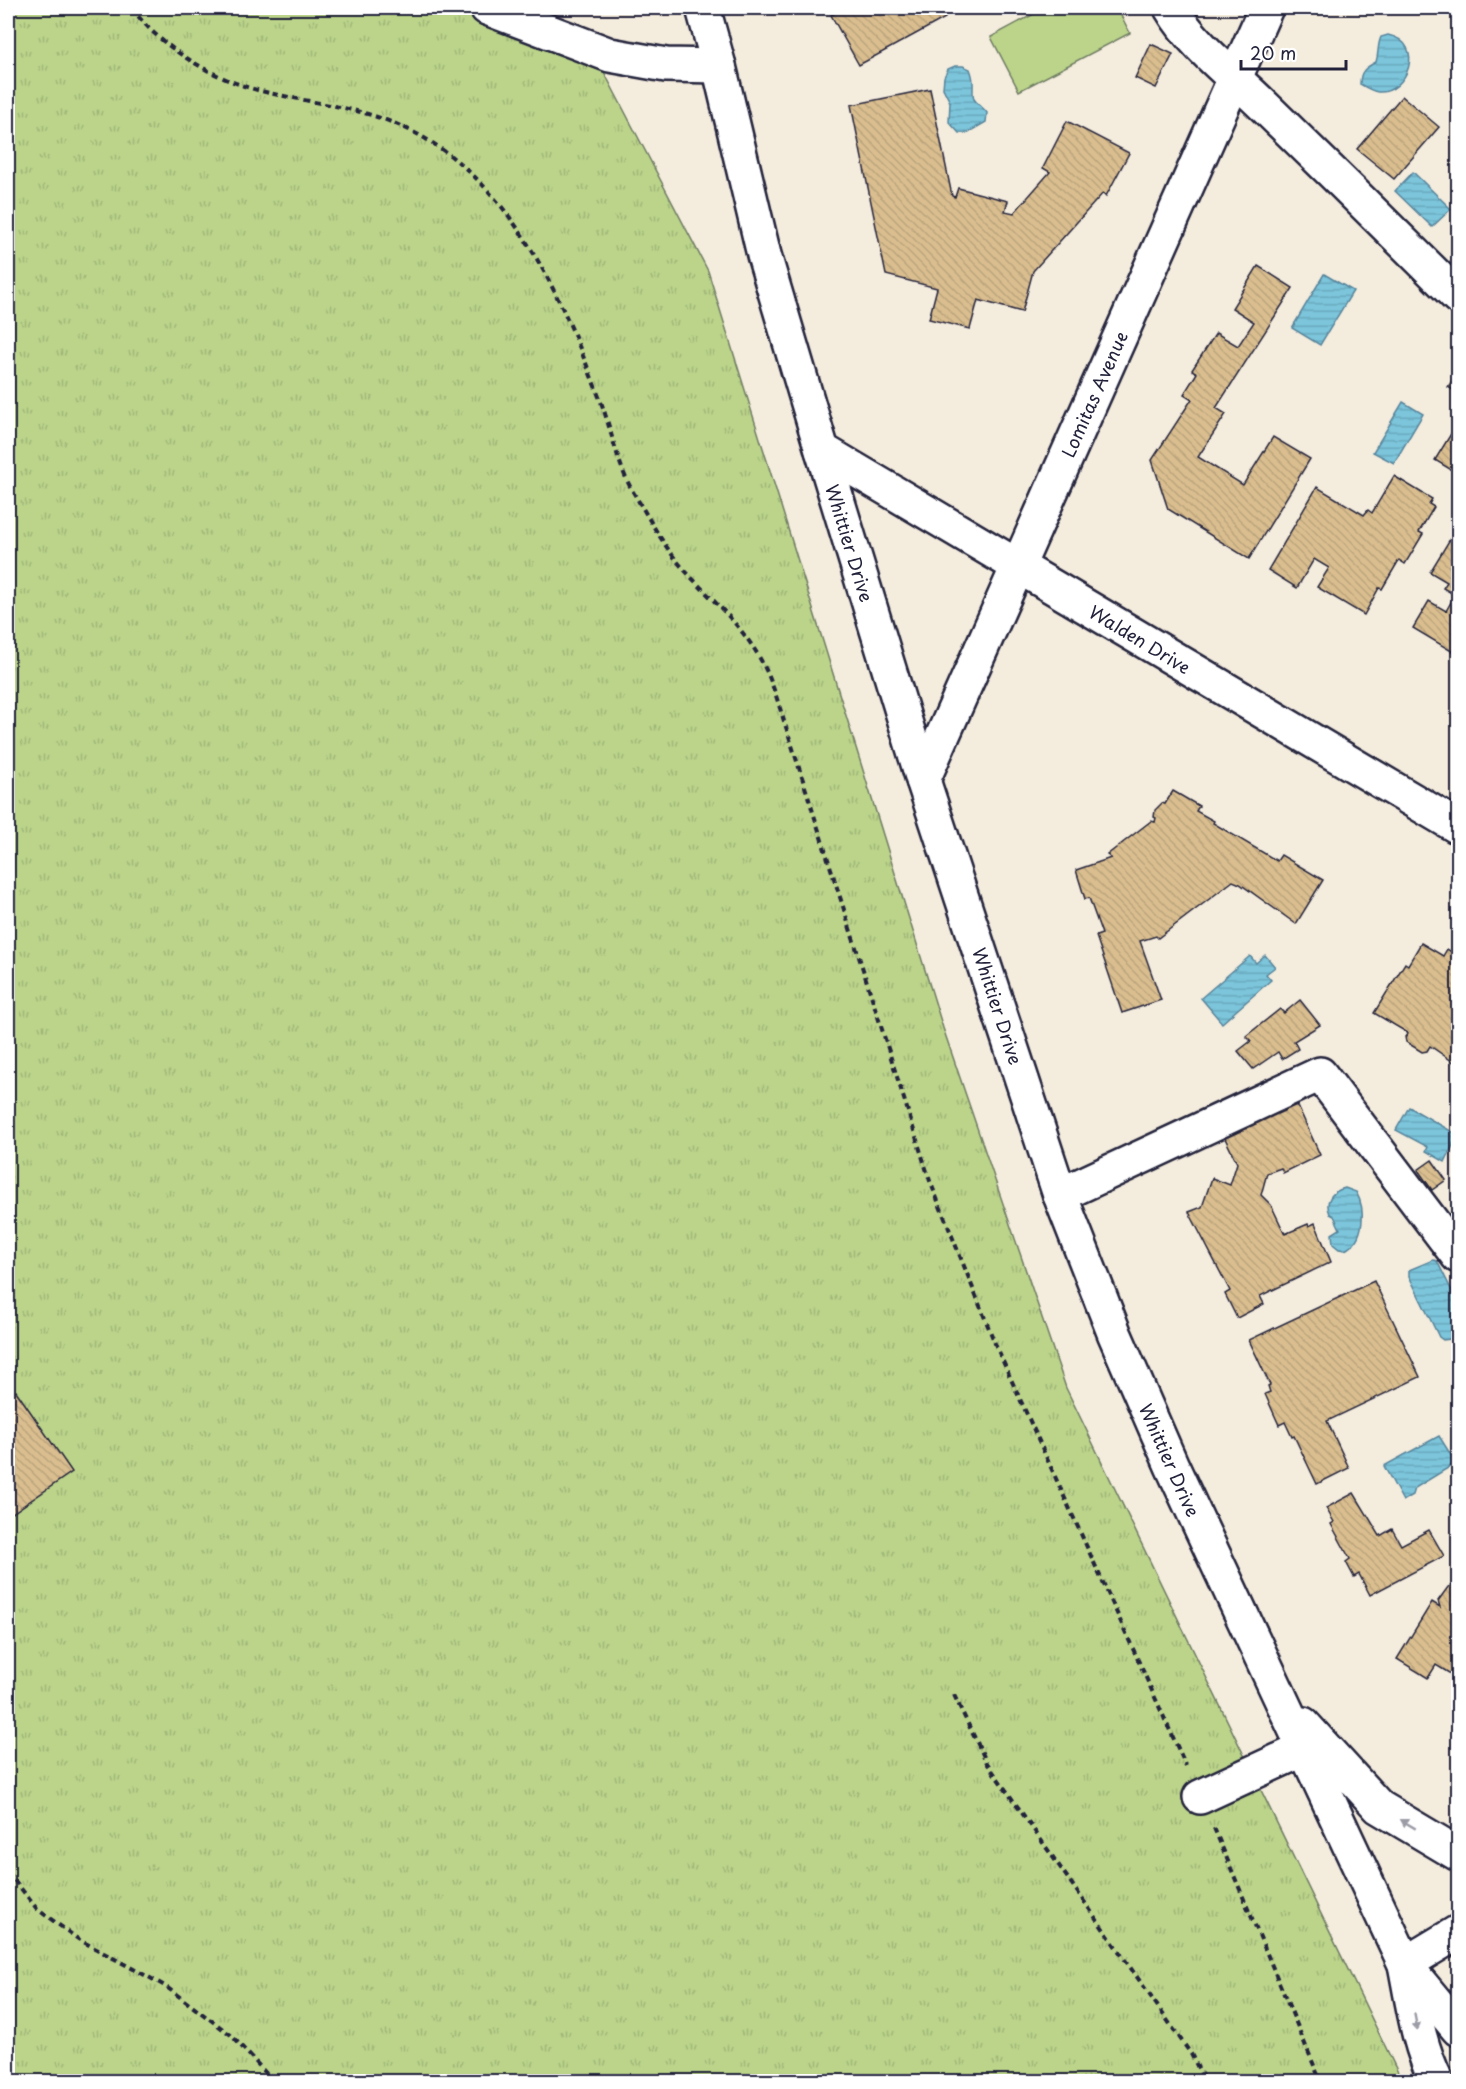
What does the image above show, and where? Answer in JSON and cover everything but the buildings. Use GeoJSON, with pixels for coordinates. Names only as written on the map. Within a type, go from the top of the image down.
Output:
{"type":"FeatureCollection","features":[{"type":"Feature","properties":{"kind":"street"},"geometry":{"type":"LineString","coordinates":[[487,8],[610,55],[662,64],[719,66]]}},
{"type":"Feature","properties":{"kind":"street","name":"Whittier Drive"},"geometry":{"type":"LineString","coordinates":[[703,8],[764,255],[822,450],[923,780],[1060,1195],[1115,1335],[1172,1466],[1405,1964],[1420,2041],[1437,2082]]}},
{"type":"Feature","properties":{"kind":"street"},"geometry":{"type":"LineString","coordinates":[[1171,8],[1195,41],[1235,77],[1458,297]]}},
{"type":"Feature","properties":{"kind":"street","name":"Lomitas Avenue"},"geometry":{"type":"LineString","coordinates":[[923,780],[1266,8]]}},
{"type":"Feature","properties":{"kind":"street","name":"Walden Drive"},"geometry":{"type":"LineString","coordinates":[[822,450],[1458,827]]}},
{"type":"Feature","properties":{"kind":"street"},"geometry":{"type":"LineString","coordinates":[[1060,1195],[1320,1074],[1458,1256]]}},
{"type":"Feature","properties":{"kind":"street"},"geometry":{"type":"LineString","coordinates":[[1281,1699],[1379,1807],[1458,1854]]}},
{"type":"Feature","properties":{"kind":"street"},"geometry":{"type":"LineString","coordinates":[[1200,1797],[1304,1749]]}},
{"type":"Feature","properties":{"kind":"street"},"geometry":{"type":"LineString","coordinates":[[1405,1964],[1458,1932]]}},
{"type":"Feature","properties":{"kind":"street","name":"Whittier Drive"},"geometry":{"type":"LineString","coordinates":[[1405,1964],[1458,2028]]}},
{"type":"Feature","properties":{"kind":"path"},"geometry":{"type":"LineString","coordinates":[[132,8],[143,23],[182,56],[216,74],[258,90],[358,110],[397,123],[434,144],[471,173],[516,225],[557,293],[600,401],[630,486],[662,541],[689,575],[736,622],[764,665],[788,733],[930,1180],[996,1346],[1200,1797],[1321,2082]]}},
{"type":"Feature","properties":{"kind":"path"},"geometry":{"type":"LineString","coordinates":[[954,1695],[987,1763],[1191,2054],[1205,2082]]}},
{"type":"Feature","properties":{"kind":"path"},"geometry":{"type":"LineString","coordinates":[[8,1872],[37,1909],[78,1939],[165,1986],[231,2035],[274,2082]]}},
{"type":"Feature","properties":{"kind":"green space"},"geometry":{"type":"Polygon","coordinates":[[[8,8],[451,8],[604,72],[708,271],[943,1028],[1066,1388],[1402,2081],[8,2082],[8,8]]]}},
{"type":"Feature","properties":{"kind":"green space"},"geometry":{"type":"Polygon","coordinates":[[[1045,8],[1117,8],[1130,33],[1019,91],[991,37],[1045,8]]]}},
{"type":"Feature","properties":{"kind":"water"},"geometry":{"type":"Polygon","coordinates":[[[1388,35],[1400,40],[1407,48],[1410,57],[1409,67],[1397,85],[1378,92],[1360,84],[1361,76],[1366,68],[1376,62],[1381,37],[1388,35]]]}},
{"type":"Feature","properties":{"kind":"water"},"geometry":{"type":"Polygon","coordinates":[[[955,66],[970,69],[974,99],[987,113],[986,122],[967,133],[959,133],[949,122],[950,102],[943,88],[944,77],[948,69],[955,66]]]}},
{"type":"Feature","properties":{"kind":"water"},"geometry":{"type":"Polygon","coordinates":[[[1413,172],[1451,209],[1432,227],[1395,191],[1413,172]]]}},
{"type":"Feature","properties":{"kind":"water"},"geometry":{"type":"Polygon","coordinates":[[[1324,274],[1353,291],[1320,345],[1292,328],[1324,274]]]}},
{"type":"Feature","properties":{"kind":"water"},"geometry":{"type":"Polygon","coordinates":[[[1403,402],[1423,414],[1394,463],[1373,452],[1403,402]]]}},
{"type":"Feature","properties":{"kind":"water"},"geometry":{"type":"Polygon","coordinates":[[[1265,955],[1275,967],[1266,974],[1271,980],[1222,1023],[1201,998],[1250,956],[1256,963],[1265,955]]]}},
{"type":"Feature","properties":{"kind":"water"},"geometry":{"type":"Polygon","coordinates":[[[1409,1107],[1458,1135],[1445,1162],[1426,1151],[1428,1147],[1396,1130],[1409,1107]]]}},
{"type":"Feature","properties":{"kind":"water"},"geometry":{"type":"Polygon","coordinates":[[[1345,1188],[1356,1192],[1361,1207],[1362,1224],[1357,1239],[1345,1250],[1333,1244],[1332,1234],[1340,1229],[1334,1216],[1330,1214],[1328,1205],[1333,1194],[1345,1188]]]}},
{"type":"Feature","properties":{"kind":"water"},"geometry":{"type":"Polygon","coordinates":[[[1433,1260],[1437,1261],[1458,1303],[1458,1331],[1451,1339],[1443,1340],[1439,1337],[1409,1276],[1409,1270],[1433,1260]]]}},
{"type":"Feature","properties":{"kind":"water"},"geometry":{"type":"Polygon","coordinates":[[[1439,1436],[1456,1463],[1415,1488],[1413,1495],[1403,1501],[1384,1466],[1439,1436]]]}}]}
